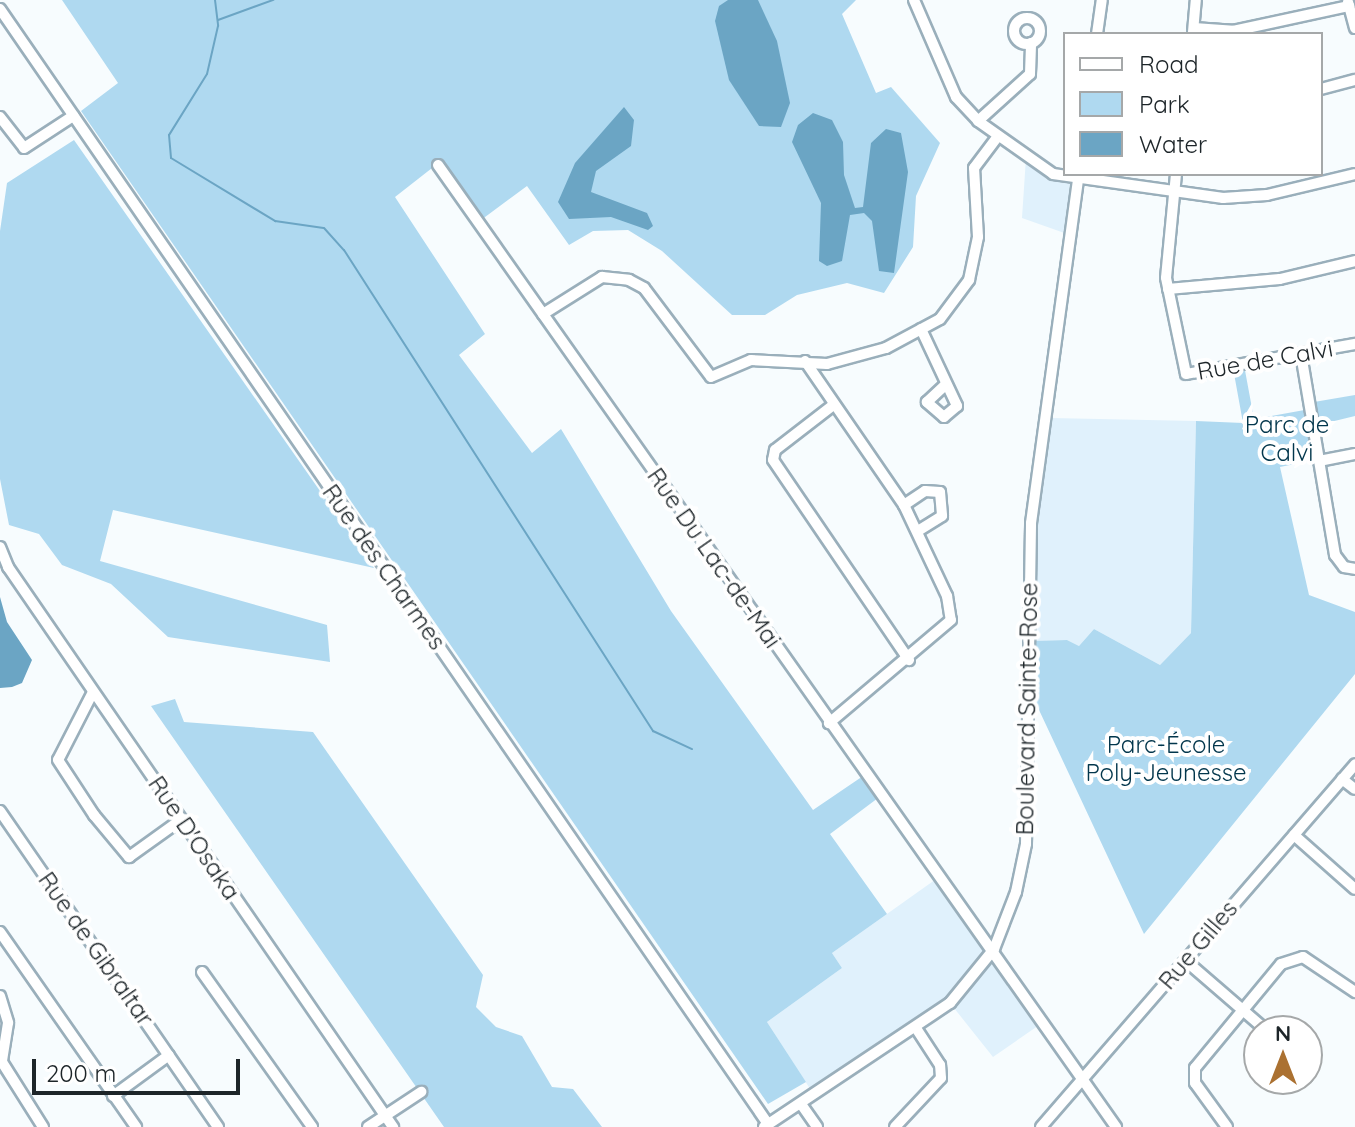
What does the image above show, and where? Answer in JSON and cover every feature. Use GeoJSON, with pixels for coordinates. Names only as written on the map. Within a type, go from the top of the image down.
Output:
{"type":"FeatureCollection","features":[{"type":"Feature","properties":{"kind":"street"},"geometry":{"type":"LineString","coordinates":[[914,0],[943,77],[978,121],[1042,169],[1063,174]]}},
{"type":"Feature","properties":{"kind":"street"},"geometry":{"type":"LineString","coordinates":[[1097,32],[1102,0]]}},
{"type":"Feature","properties":{"kind":"street"},"geometry":{"type":"LineString","coordinates":[[1196,0],[1193,31],[1233,31],[1348,3],[1355,28]]}},
{"type":"Feature","properties":{"kind":"street","name":"Rue des Charmes"},"geometry":{"type":"LineString","coordinates":[[0,9],[766,1126]]}},
{"type":"Feature","properties":{"kind":"street"},"geometry":{"type":"LineString","coordinates":[[978,121],[1030,74],[1031,43]]}},
{"type":"Feature","properties":{"kind":"street"},"geometry":{"type":"LineString","coordinates":[[1323,88],[1355,80]]}},
{"type":"Feature","properties":{"kind":"street"},"geometry":{"type":"LineString","coordinates":[[0,117],[24,148],[73,116]]}},
{"type":"Feature","properties":{"kind":"street"},"geometry":{"type":"LineString","coordinates":[[543,314],[602,277],[629,280],[644,288],[711,377],[751,360],[851,360],[940,319],[969,280],[978,237],[974,168],[998,136]]}},
{"type":"Feature","properties":{"kind":"street","name":"Rue Du Lac-de-Mai"},"geometry":{"type":"LineString","coordinates":[[438,165],[829,723],[994,949],[1116,1127]]}},
{"type":"Feature","properties":{"kind":"street"},"geometry":{"type":"LineString","coordinates":[[1078,177],[1173,195],[1267,195],[1355,174]]}},
{"type":"Feature","properties":{"kind":"street","name":"Rue de Calvi"},"geometry":{"type":"LineString","coordinates":[[1176,176],[1168,289],[1186,374],[1355,344]]}},
{"type":"Feature","properties":{"kind":"street","name":"Boulevard Sainte-Rose"},"geometry":{"type":"LineString","coordinates":[[766,1126],[916,1028],[969,984],[994,949],[1026,844],[1031,523],[1078,177]]}},
{"type":"Feature","properties":{"kind":"street"},"geometry":{"type":"LineString","coordinates":[[1168,289],[1280,279],[1355,261]]}},
{"type":"Feature","properties":{"kind":"street"},"geometry":{"type":"LineString","coordinates":[[921,329],[946,384]]}},
{"type":"Feature","properties":{"kind":"street"},"geometry":{"type":"LineString","coordinates":[[1301,354],[1335,555],[1344,567],[1355,569]]}},
{"type":"Feature","properties":{"kind":"street"},"geometry":{"type":"LineString","coordinates":[[805,361],[832,406],[904,505],[918,531],[951,620],[909,660],[829,723]]}},
{"type":"Feature","properties":{"kind":"street"},"geometry":{"type":"LineString","coordinates":[[832,406],[775,450],[773,460],[909,660]]}},
{"type":"Feature","properties":{"kind":"street"},"geometry":{"type":"LineString","coordinates":[[1319,461],[1355,454]]}},
{"type":"Feature","properties":{"kind":"street"},"geometry":{"type":"LineString","coordinates":[[904,505],[925,491],[940,492],[942,516],[918,531]]}},
{"type":"Feature","properties":{"kind":"street","name":"Rue D'Osaka"},"geometry":{"type":"LineString","coordinates":[[0,547],[93,692],[393,1127]]}},
{"type":"Feature","properties":{"kind":"street"},"geometry":{"type":"LineString","coordinates":[[93,692],[58,760],[129,857],[182,819]]}},
{"type":"Feature","properties":{"kind":"street","name":"Rue Gilles"},"geometry":{"type":"LineString","coordinates":[[1041,1127],[1355,764]]}},
{"type":"Feature","properties":{"kind":"street"},"geometry":{"type":"LineString","coordinates":[[1342,779],[1355,789]]}},
{"type":"Feature","properties":{"kind":"street","name":"Rue de Gibraltar"},"geometry":{"type":"LineString","coordinates":[[0,811],[218,1127]]}},
{"type":"Feature","properties":{"kind":"street"},"geometry":{"type":"LineString","coordinates":[[1294,835],[1355,889]]}},
{"type":"Feature","properties":{"kind":"street"},"geometry":{"type":"LineString","coordinates":[[0,932],[3,945],[136,1127]]}},
{"type":"Feature","properties":{"kind":"street"},"geometry":{"type":"LineString","coordinates":[[1227,1127],[1195,1083],[1195,1068],[1289,959],[1318,963],[1355,992]]}},
{"type":"Feature","properties":{"kind":"street"},"geometry":{"type":"LineString","coordinates":[[1186,961],[1248,1015]]}},
{"type":"Feature","properties":{"kind":"street"},"geometry":{"type":"LineString","coordinates":[[202,972],[312,1127]]}},
{"type":"Feature","properties":{"kind":"street"},"geometry":{"type":"LineString","coordinates":[[0,996],[8,1023],[2,1062],[43,1127]]}},
{"type":"Feature","properties":{"kind":"street"},"geometry":{"type":"LineString","coordinates":[[895,1127],[941,1078],[940,1065],[916,1028]]}},
{"type":"Feature","properties":{"kind":"street"},"geometry":{"type":"LineString","coordinates":[[113,1096],[169,1055]]}},
{"type":"Feature","properties":{"kind":"street"},"geometry":{"type":"LineString","coordinates":[[368,1127],[421,1092]]}},
{"type":"Feature","properties":{"kind":"street"},"geometry":{"type":"LineString","coordinates":[[801,1104],[817,1127]]}},
{"type":"Feature","properties":{"kind":"shaded area"},"geometry":{"type":"Polygon","coordinates":[[[1026,158],[1078,181],[1070,235],[1022,218],[1026,158]]]}},
{"type":"Feature","properties":{"kind":"shaded area"},"geometry":{"type":"Polygon","coordinates":[[[1051,418],[1196,421],[1191,633],[1160,665],[1094,629],[1079,646],[1067,640],[1032,641],[1035,537],[1051,418]]]}},
{"type":"Feature","properties":{"kind":"shaded area"},"geometry":{"type":"Polygon","coordinates":[[[939,877],[1045,1021],[993,1057],[950,1003],[814,1095],[767,1022],[842,968],[832,953],[939,877]]]}},
{"type":"Feature","properties":{"kind":"green space"},"geometry":{"type":"Polygon","coordinates":[[[62,0],[856,0],[842,14],[876,93],[891,87],[940,143],[916,196],[913,247],[884,293],[847,283],[797,295],[765,315],[732,315],[662,251],[628,230],[593,231],[569,245],[527,186],[481,220],[441,161],[395,197],[485,334],[459,355],[532,453],[561,429],[671,611],[813,810],[866,774],[882,795],[830,834],[887,914],[832,953],[842,968],[767,1022],[806,1082],[768,1104],[81,111],[118,83],[62,0]]]}},
{"type":"Feature","properties":{"kind":"green space"},"geometry":{"type":"Polygon","coordinates":[[[74,140],[374,568],[113,510],[100,561],[327,625],[330,662],[168,637],[111,584],[62,565],[39,534],[9,525],[0,479],[0,231],[7,183],[74,140]]]}},
{"type":"Feature","properties":{"kind":"green space","name":"Parc-École Poly-Jeunesse"},"geometry":{"type":"Polygon","coordinates":[[[1244,365],[1254,419],[1310,409],[1319,459],[1280,467],[1309,595],[1355,612],[1355,674],[1144,934],[1032,695],[1032,641],[1067,640],[1079,646],[1094,629],[1160,665],[1191,633],[1196,421],[1243,423],[1233,368],[1244,365]]]}},
{"type":"Feature","properties":{"kind":"green space"},"geometry":{"type":"Polygon","coordinates":[[[1355,395],[1355,416],[1318,425],[1314,402],[1355,395]]]}},
{"type":"Feature","properties":{"kind":"green space"},"geometry":{"type":"Polygon","coordinates":[[[175,699],[184,722],[313,732],[483,975],[476,1007],[496,1027],[522,1036],[552,1087],[573,1089],[602,1127],[444,1127],[151,706],[175,699]]]}},
{"type":"Feature","properties":{"kind":"water"},"geometry":{"type":"Polygon","coordinates":[[[728,0],[758,0],[777,41],[790,103],[781,127],[759,126],[729,80],[715,21],[719,6],[728,0]]]}},
{"type":"Feature","properties":{"kind":"water"},"geometry":{"type":"Polygon","coordinates":[[[624,107],[634,120],[631,146],[596,171],[591,192],[647,213],[653,226],[648,230],[611,217],[569,219],[558,202],[575,163],[624,107]]]}},
{"type":"Feature","properties":{"kind":"water"},"geometry":{"type":"Polygon","coordinates":[[[813,113],[832,120],[843,142],[844,175],[855,208],[863,207],[871,143],[886,129],[901,133],[908,172],[894,273],[879,271],[872,221],[864,213],[850,215],[842,261],[827,266],[819,261],[821,203],[792,142],[798,125],[813,113]]]}},
{"type":"Feature","properties":{"kind":"water"},"geometry":{"type":"Polygon","coordinates":[[[0,597],[7,622],[32,660],[22,683],[0,688],[0,597]]]}},
{"type":"Feature","properties":{"kind":"waterway"},"geometry":{"type":"LineString","coordinates":[[215,0],[218,26],[207,74],[169,135],[171,158],[275,221],[324,228],[344,250],[653,731],[692,749]]}},
{"type":"Feature","properties":{"kind":"waterway"},"geometry":{"type":"LineString","coordinates":[[218,20],[273,0]]}},
{"type":"Feature","properties":{"kind":"park label","name":"Parc de Calvi"},"geometry":{"type":"Point","coordinates":[1287,439]}}]}
